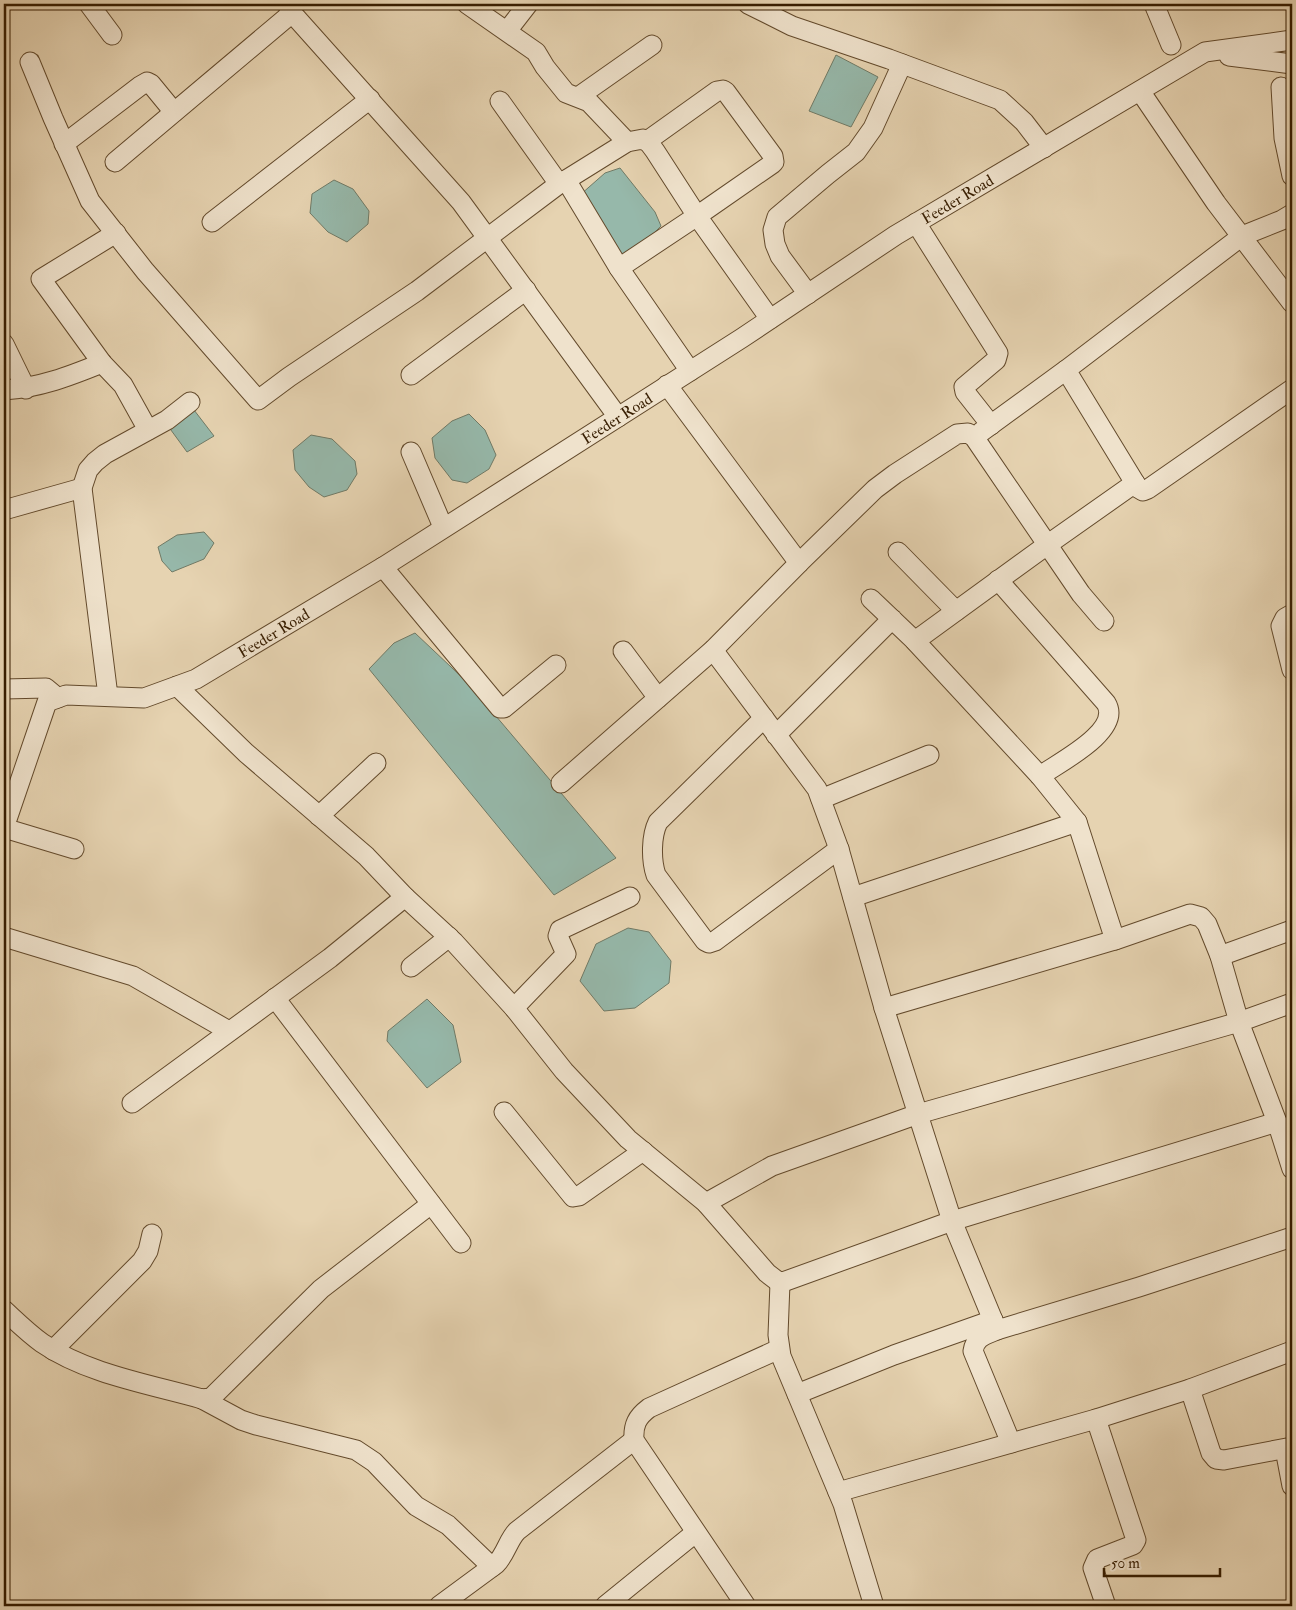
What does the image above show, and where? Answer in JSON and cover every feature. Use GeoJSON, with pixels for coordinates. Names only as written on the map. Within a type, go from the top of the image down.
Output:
{"type":"FeatureCollection","features":[{"type":"Feature","properties":{"kind":"street"},"geometry":{"type":"LineString","coordinates":[[88,4],[112,35]]}},
{"type":"Feature","properties":{"kind":"street"},"geometry":{"type":"LineString","coordinates":[[467,4],[536,52],[566,93],[589,102],[627,142]]}},
{"type":"Feature","properties":{"kind":"street"},"geometry":{"type":"LineString","coordinates":[[507,30],[528,4]]}},
{"type":"Feature","properties":{"kind":"street"},"geometry":{"type":"LineString","coordinates":[[748,4],[792,26],[1000,100],[1024,122],[1044,148]]}},
{"type":"Feature","properties":{"kind":"street"},"geometry":{"type":"LineString","coordinates":[[1154,4],[1171,45]]}},
{"type":"Feature","properties":{"kind":"street"},"geometry":{"type":"LineString","coordinates":[[115,162],[174,112],[289,8],[461,202],[618,416]]}},
{"type":"Feature","properties":{"kind":"street","name":"Feeder Road"},"geometry":{"type":"LineString","coordinates":[[58,698],[66,694],[144,698],[196,679],[383,567],[690,371],[916,223],[1205,52],[1292,40]]}},
{"type":"Feature","properties":{"kind":"street"},"geometry":{"type":"LineString","coordinates":[[578,97],[652,45]]}},
{"type":"Feature","properties":{"kind":"street"},"geometry":{"type":"LineString","coordinates":[[1205,52],[1292,64]]}},
{"type":"Feature","properties":{"kind":"street"},"geometry":{"type":"LineString","coordinates":[[30,62],[90,201],[145,270],[258,400],[417,291],[563,182],[627,142],[643,139],[647,142],[770,319]]}},
{"type":"Feature","properties":{"kind":"street"},"geometry":{"type":"LineString","coordinates":[[808,294],[780,256],[775,244],[773,230],[777,217],[856,152],[873,128],[902,64]]}},
{"type":"Feature","properties":{"kind":"street"},"geometry":{"type":"LineString","coordinates":[[64,144],[147,82],[151,84],[174,112]]}},
{"type":"Feature","properties":{"kind":"street"},"geometry":{"type":"LineString","coordinates":[[1281,87],[1284,138],[1292,176]]}},
{"type":"Feature","properties":{"kind":"street"},"geometry":{"type":"LineString","coordinates":[[619,268],[772,164],[774,159],[723,90],[717,92],[647,142]]}},
{"type":"Feature","properties":{"kind":"street"},"geometry":{"type":"LineString","coordinates":[[1140,91],[1216,203],[1292,303]]}},
{"type":"Feature","properties":{"kind":"street"},"geometry":{"type":"LineString","coordinates":[[212,222],[370,99]]}},
{"type":"Feature","properties":{"kind":"street"},"geometry":{"type":"LineString","coordinates":[[500,101],[563,182],[690,371]]}},
{"type":"Feature","properties":{"kind":"street"},"geometry":{"type":"LineString","coordinates":[[974,437],[1066,370],[1242,236],[1292,214]]}},
{"type":"Feature","properties":{"kind":"street"},"geometry":{"type":"LineString","coordinates":[[916,223],[998,353],[998,358],[964,387],[964,392],[991,425]]}},
{"type":"Feature","properties":{"kind":"street"},"geometry":{"type":"LineString","coordinates":[[116,233],[41,278],[102,363],[123,385],[148,430]]}},
{"type":"Feature","properties":{"kind":"street"},"geometry":{"type":"LineString","coordinates":[[411,375],[526,290]]}},
{"type":"Feature","properties":{"kind":"street"},"geometry":{"type":"LineString","coordinates":[[4,344],[26,388]]}},
{"type":"Feature","properties":{"kind":"street"},"geometry":{"type":"LineString","coordinates":[[4,390],[26,388],[60,380],[102,363]]}},
{"type":"Feature","properties":{"kind":"street"},"geometry":{"type":"LineString","coordinates":[[1066,370],[1140,490],[1148,489],[1292,389]]}},
{"type":"Feature","properties":{"kind":"street"},"geometry":{"type":"LineString","coordinates":[[667,385],[798,563]]}},
{"type":"Feature","properties":{"kind":"street"},"geometry":{"type":"LineString","coordinates":[[108,696],[82,488],[88,470],[95,462],[167,420],[190,402]]}},
{"type":"Feature","properties":{"kind":"street"},"geometry":{"type":"LineString","coordinates":[[560,783],[713,650],[798,563],[875,489],[957,434],[968,433],[974,437],[1081,594],[1104,621]]}},
{"type":"Feature","properties":{"kind":"street"},"geometry":{"type":"LineString","coordinates":[[411,452],[443,527]]}},
{"type":"Feature","properties":{"kind":"street"},"geometry":{"type":"LineString","coordinates":[[915,641],[1135,484]]}},
{"type":"Feature","properties":{"kind":"street"},"geometry":{"type":"LineString","coordinates":[[4,510],[82,488]]}},
{"type":"Feature","properties":{"kind":"street"},"geometry":{"type":"LineString","coordinates":[[898,552],[956,611]]}},
{"type":"Feature","properties":{"kind":"street"},"geometry":{"type":"LineString","coordinates":[[383,567],[500,708],[504,708],[556,665]]}},
{"type":"Feature","properties":{"kind":"street"},"geometry":{"type":"LineString","coordinates":[[998,580],[1106,703],[1110,712],[1110,717],[1099,735],[1040,776]]}},
{"type":"Feature","properties":{"kind":"street"},"geometry":{"type":"LineString","coordinates":[[871,598],[915,641],[1040,776],[1077,822],[1115,940]]}},
{"type":"Feature","properties":{"kind":"street"},"geometry":{"type":"LineString","coordinates":[[1292,614],[1285,618],[1280,626],[1292,670]]}},
{"type":"Feature","properties":{"kind":"street"},"geometry":{"type":"LineString","coordinates":[[776,734],[892,619]]}},
{"type":"Feature","properties":{"kind":"street"},"geometry":{"type":"LineString","coordinates":[[713,650],[817,789],[839,849],[884,1008],[952,1221],[995,1325]]}},
{"type":"Feature","properties":{"kind":"street"},"geometry":{"type":"LineString","coordinates":[[623,651],[658,698]]}},
{"type":"Feature","properties":{"kind":"street"},"geometry":{"type":"LineString","coordinates":[[177,686],[246,754],[366,856],[405,897],[449,937],[514,1008],[564,1071],[628,1139],[706,1203],[767,1273],[780,1283]]}},
{"type":"Feature","properties":{"kind":"street"},"geometry":{"type":"LineString","coordinates":[[4,690],[46,688],[58,698]]}},
{"type":"Feature","properties":{"kind":"street"},"geometry":{"type":"LineString","coordinates":[[58,698],[47,702],[40,728],[4,828],[74,849]]}},
{"type":"Feature","properties":{"kind":"street"},"geometry":{"type":"LineString","coordinates":[[764,718],[658,822],[654,833],[653,864],[656,875],[709,943],[716,941],[839,849]]}},
{"type":"Feature","properties":{"kind":"street"},"geometry":{"type":"LineString","coordinates":[[821,799],[929,755]]}},
{"type":"Feature","properties":{"kind":"street"},"geometry":{"type":"LineString","coordinates":[[319,816],[376,763]]}},
{"type":"Feature","properties":{"kind":"street"},"geometry":{"type":"LineString","coordinates":[[853,896],[1077,822]]}},
{"type":"Feature","properties":{"kind":"street"},"geometry":{"type":"LineString","coordinates":[[132,1103],[335,953],[405,897]]}},
{"type":"Feature","properties":{"kind":"street"},"geometry":{"type":"LineString","coordinates":[[514,1008],[566,954],[558,936],[560,930],[630,897]]}},
{"type":"Feature","properties":{"kind":"street"},"geometry":{"type":"LineString","coordinates":[[884,1008],[1115,940],[1190,914],[1200,917],[1207,924],[1220,956],[1239,1022],[1277,1122],[1292,1169]]}},
{"type":"Feature","properties":{"kind":"street"},"geometry":{"type":"LineString","coordinates":[[1220,956],[1292,930]]}},
{"type":"Feature","properties":{"kind":"street"},"geometry":{"type":"LineString","coordinates":[[4,937],[133,976],[229,1031]]}},
{"type":"Feature","properties":{"kind":"street"},"geometry":{"type":"LineString","coordinates":[[411,967],[449,937]]}},
{"type":"Feature","properties":{"kind":"street"},"geometry":{"type":"LineString","coordinates":[[275,998],[461,1243]]}},
{"type":"Feature","properties":{"kind":"street"},"geometry":{"type":"LineString","coordinates":[[706,1203],[772,1166],[918,1114],[1239,1022],[1292,1003]]}},
{"type":"Feature","properties":{"kind":"street"},"geometry":{"type":"LineString","coordinates":[[504,1112],[573,1197],[579,1196],[643,1151]]}},
{"type":"Feature","properties":{"kind":"street"},"geometry":{"type":"LineString","coordinates":[[780,1283],[952,1221],[1277,1122]]}},
{"type":"Feature","properties":{"kind":"street"},"geometry":{"type":"LineString","coordinates":[[202,1399],[210,1398],[216,1394],[321,1288],[431,1204]]}},
{"type":"Feature","properties":{"kind":"street"},"geometry":{"type":"LineString","coordinates":[[53,1350],[142,1261],[148,1251],[152,1234]]}},
{"type":"Feature","properties":{"kind":"street"},"geometry":{"type":"LineString","coordinates":[[796,1394],[894,1355],[995,1325],[1139,1287],[1292,1237]]}},
{"type":"Feature","properties":{"kind":"street"},"geometry":{"type":"LineString","coordinates":[[780,1283],[779,1349],[838,1492],[874,1606]]}},
{"type":"Feature","properties":{"kind":"street"},"geometry":{"type":"LineString","coordinates":[[4,1310],[42,1343],[94,1369],[202,1399],[241,1420],[256,1425],[356,1450],[374,1462],[416,1506],[448,1525],[492,1567]]}},
{"type":"Feature","properties":{"kind":"street"},"geometry":{"type":"LineString","coordinates":[[995,1325],[979,1338],[974,1344],[973,1351],[1011,1443]]}},
{"type":"Feature","properties":{"kind":"street"},"geometry":{"type":"LineString","coordinates":[[746,1606],[634,1440],[633,1429],[640,1415],[650,1408],[779,1349]]}},
{"type":"Feature","properties":{"kind":"street"},"geometry":{"type":"LineString","coordinates":[[838,1492],[1096,1419],[1190,1389],[1292,1351]]}},
{"type":"Feature","properties":{"kind":"street"},"geometry":{"type":"LineString","coordinates":[[1190,1389],[1211,1453],[1216,1459],[1224,1460],[1288,1448],[1292,1486]]}},
{"type":"Feature","properties":{"kind":"street"},"geometry":{"type":"LineString","coordinates":[[1096,1419],[1136,1540],[1133,1546],[1098,1559],[1093,1564],[1106,1606]]}},
{"type":"Feature","properties":{"kind":"street"},"geometry":{"type":"LineString","coordinates":[[439,1606],[500,1560],[517,1531],[634,1440]]}},
{"type":"Feature","properties":{"kind":"street"},"geometry":{"type":"LineString","coordinates":[[605,1606],[695,1533]]}},
{"type":"Feature","properties":{"kind":"shaded area"},"geometry":{"type":"Polygon","coordinates":[[[836,55],[878,77],[851,127],[809,111],[836,55]]]}},
{"type":"Feature","properties":{"kind":"shaded area"},"geometry":{"type":"Polygon","coordinates":[[[620,168],[655,212],[661,226],[640,247],[617,258],[572,202],[605,173],[620,168]]]}},
{"type":"Feature","properties":{"kind":"shaded area"},"geometry":{"type":"Polygon","coordinates":[[[334,180],[353,189],[369,211],[368,224],[347,242],[328,232],[310,213],[312,194],[334,180]]]}},
{"type":"Feature","properties":{"kind":"shaded area"},"geometry":{"type":"Polygon","coordinates":[[[194,410],[214,436],[187,452],[168,426],[194,410]]]}},
{"type":"Feature","properties":{"kind":"shaded area"},"geometry":{"type":"Polygon","coordinates":[[[469,414],[485,430],[496,455],[489,469],[467,483],[452,480],[435,458],[432,438],[452,421],[469,414]]]}},
{"type":"Feature","properties":{"kind":"shaded area"},"geometry":{"type":"Polygon","coordinates":[[[311,435],[332,439],[355,461],[357,474],[347,490],[324,497],[309,487],[295,470],[293,450],[311,435]]]}},
{"type":"Feature","properties":{"kind":"shaded area"},"geometry":{"type":"Polygon","coordinates":[[[204,532],[214,543],[204,559],[172,572],[162,561],[158,547],[177,535],[204,532]]]}},
{"type":"Feature","properties":{"kind":"shaded area"},"geometry":{"type":"Polygon","coordinates":[[[415,633],[468,683],[616,858],[554,895],[369,669],[394,643],[415,633]]]}},
{"type":"Feature","properties":{"kind":"shaded area"},"geometry":{"type":"Polygon","coordinates":[[[628,928],[649,932],[671,961],[669,983],[635,1008],[604,1011],[580,981],[596,944],[628,928]]]}},
{"type":"Feature","properties":{"kind":"shaded area"},"geometry":{"type":"Polygon","coordinates":[[[427,999],[453,1025],[461,1062],[427,1088],[387,1041],[388,1031],[427,999]]]}}]}
